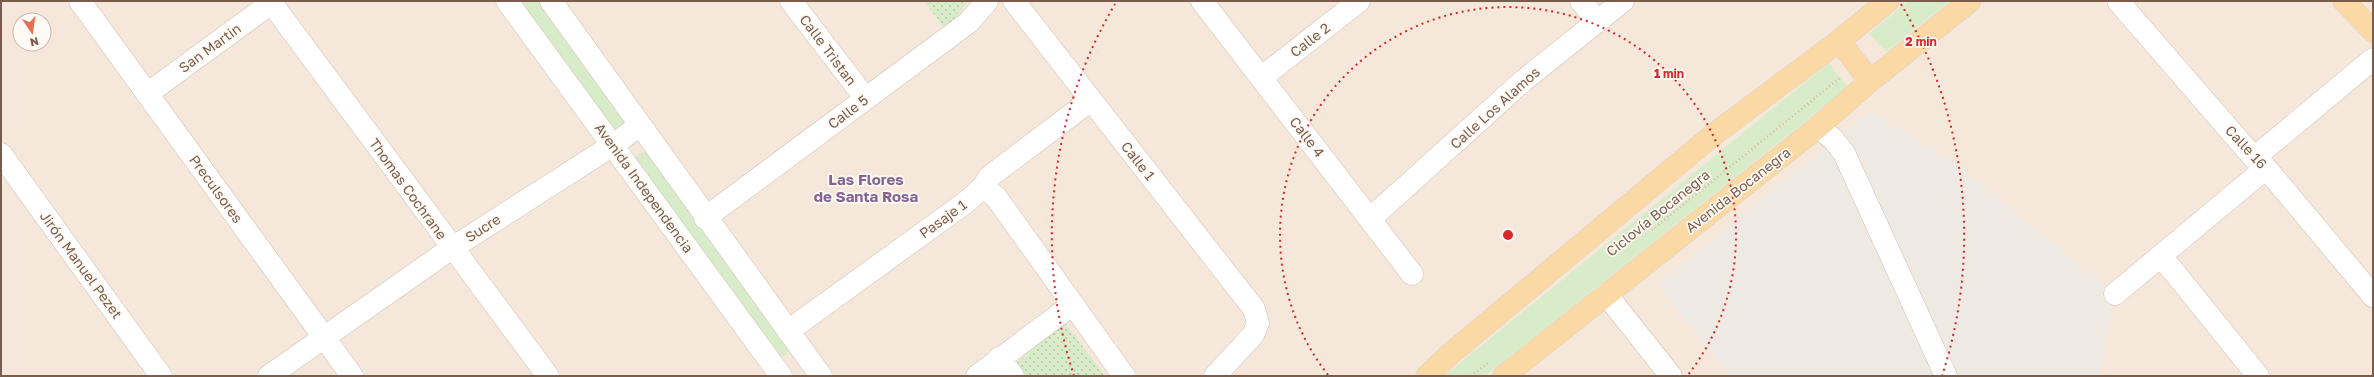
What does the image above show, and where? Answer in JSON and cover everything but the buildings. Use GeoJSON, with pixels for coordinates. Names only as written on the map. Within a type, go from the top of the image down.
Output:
{"type":"FeatureCollection","features":[{"type":"Feature","properties":{"kind":"main road"},"geometry":{"type":"LineString","coordinates":[[1426,376],[1449,355],[1713,135],[1839,41],[1888,1]]}},
{"type":"Feature","properties":{"kind":"main road","name":"Avenida Bocanegra"},"geometry":{"type":"LineString","coordinates":[[1497,369],[1606,294],[1818,127],[1870,81],[1970,1]]}},
{"type":"Feature","properties":{"kind":"main road"},"geometry":{"type":"LineString","coordinates":[[2344,1],[2373,31]]}},
{"type":"Feature","properties":{"kind":"main road"},"geometry":{"type":"LineString","coordinates":[[1839,41],[1870,81]]}},
{"type":"Feature","properties":{"kind":"street","name":"Preculsores"},"geometry":{"type":"LineString","coordinates":[[80,1],[352,376]]}},
{"type":"Feature","properties":{"kind":"street","name":"Avenida Independencia"},"geometry":{"type":"LineString","coordinates":[[507,1],[613,145],[774,373]]}},
{"type":"Feature","properties":{"kind":"street"},"geometry":{"type":"LineString","coordinates":[[551,1],[705,218],[821,376]]}},
{"type":"Feature","properties":{"kind":"street","name":"Calle Tristan"},"geometry":{"type":"LineString","coordinates":[[791,1],[866,99]]}},
{"type":"Feature","properties":{"kind":"street","name":"Calle 5"},"geometry":{"type":"LineString","coordinates":[[705,218],[968,22],[987,1]]}},
{"type":"Feature","properties":{"kind":"street","name":"Calle 1"},"geometry":{"type":"LineString","coordinates":[[1014,1],[1254,309],[1258,323],[1254,335],[1215,376]]}},
{"type":"Feature","properties":{"kind":"street","name":"Calle 4"},"geometry":{"type":"LineString","coordinates":[[1202,1],[1412,274]]}},
{"type":"Feature","properties":{"kind":"street","name":"Calle 2"},"geometry":{"type":"LineString","coordinates":[[1261,78],[1359,1]]}},
{"type":"Feature","properties":{"kind":"street"},"geometry":{"type":"LineString","coordinates":[[1581,1],[1597,21]]}},
{"type":"Feature","properties":{"kind":"street","name":"Calle Los Alamos"},"geometry":{"type":"LineString","coordinates":[[1370,219],[1523,81],[1624,1]]}},
{"type":"Feature","properties":{"kind":"street","name":"Calle 16"},"geometry":{"type":"LineString","coordinates":[[2118,1],[2260,163],[2373,296]]}},
{"type":"Feature","properties":{"kind":"street","name":"San Martin"},"geometry":{"type":"LineString","coordinates":[[147,94],[272,2]]}},
{"type":"Feature","properties":{"kind":"street","name":"Thomas Cochrane"},"geometry":{"type":"LineString","coordinates":[[272,2],[452,248],[548,376]]}},
{"type":"Feature","properties":{"kind":"street"},"geometry":{"type":"LineString","coordinates":[[2115,294],[2162,257],[2260,163],[2373,59]]}},
{"type":"Feature","properties":{"kind":"street","name":"Pasaje 1"},"geometry":{"type":"LineString","coordinates":[[788,331],[966,203],[984,187],[989,177],[1091,100]]}},
{"type":"Feature","properties":{"kind":"street","name":"Sucre"},"geometry":{"type":"LineString","coordinates":[[269,376],[452,248],[613,145],[640,125]]}},
{"type":"Feature","properties":{"kind":"street"},"geometry":{"type":"LineString","coordinates":[[1818,127],[1833,139],[1844,153],[1946,376]]}},
{"type":"Feature","properties":{"kind":"street","name":"Jirón Manuel Pezet"},"geometry":{"type":"LineString","coordinates":[[1,154],[161,376]]}},
{"type":"Feature","properties":{"kind":"street"},"geometry":{"type":"LineString","coordinates":[[984,187],[996,197],[1124,376]]}},
{"type":"Feature","properties":{"kind":"street"},"geometry":{"type":"LineString","coordinates":[[2162,257],[2258,376]]}},
{"type":"Feature","properties":{"kind":"street"},"geometry":{"type":"LineString","coordinates":[[1606,294],[1671,376]]}},
{"type":"Feature","properties":{"kind":"street"},"geometry":{"type":"LineString","coordinates":[[977,376],[999,358],[1072,305]]}},
{"type":"Feature","properties":{"kind":"street"},"geometry":{"type":"LineString","coordinates":[[774,373],[802,350]]}},
{"type":"Feature","properties":{"kind":"street"},"geometry":{"type":"LineString","coordinates":[[999,358],[1013,376]]}},
{"type":"Feature","properties":{"kind":"path","name":"Ciclovía Bocanegra"},"geometry":{"type":"LineString","coordinates":[[1647,234],[1857,64]]}},
{"type":"Feature","properties":{"kind":"path"},"geometry":{"type":"LineString","coordinates":[[1471,376],[1497,369]]}},
{"type":"Feature","properties":{"kind":"shaded area"},"geometry":{"type":"Polygon","coordinates":[[[1,1],[2373,1],[2373,376],[1,376],[1,1]]]}},
{"type":"Feature","properties":{"kind":"shaded area"},"geometry":{"type":"Polygon","coordinates":[[[1871,110],[1962,169],[2115,294],[2099,376],[1731,376],[1657,285],[1871,110]]]}},
{"type":"Feature","properties":{"kind":"green space"},"geometry":{"type":"Polygon","coordinates":[[[517,1],[540,1],[626,120],[627,126],[616,136],[517,1]]]}},
{"type":"Feature","properties":{"kind":"green space"},"geometry":{"type":"Polygon","coordinates":[[[924,1],[969,1],[945,29],[924,1]]]}},
{"type":"Feature","properties":{"kind":"green space"},"geometry":{"type":"Polygon","coordinates":[[[1908,1],[1950,1],[1886,52],[1869,34],[1908,1]]]}},
{"type":"Feature","properties":{"kind":"green space"},"geometry":{"type":"Polygon","coordinates":[[[1829,63],[1848,87],[1485,376],[1444,376],[1829,63]]]}},
{"type":"Feature","properties":{"kind":"green space"},"geometry":{"type":"Polygon","coordinates":[[[643,152],[652,154],[788,342],[789,350],[785,355],[780,357],[635,159],[638,154],[643,152]]]}},
{"type":"Feature","properties":{"kind":"green space"},"geometry":{"type":"Polygon","coordinates":[[[1064,322],[1105,376],[1022,376],[1013,366],[1064,322]]]}},
{"type":"Feature","properties":{"kind":"district","name":"Las Flores de Santa Rosa"},"geometry":{"type":"Point","coordinates":[866,188]}}]}
